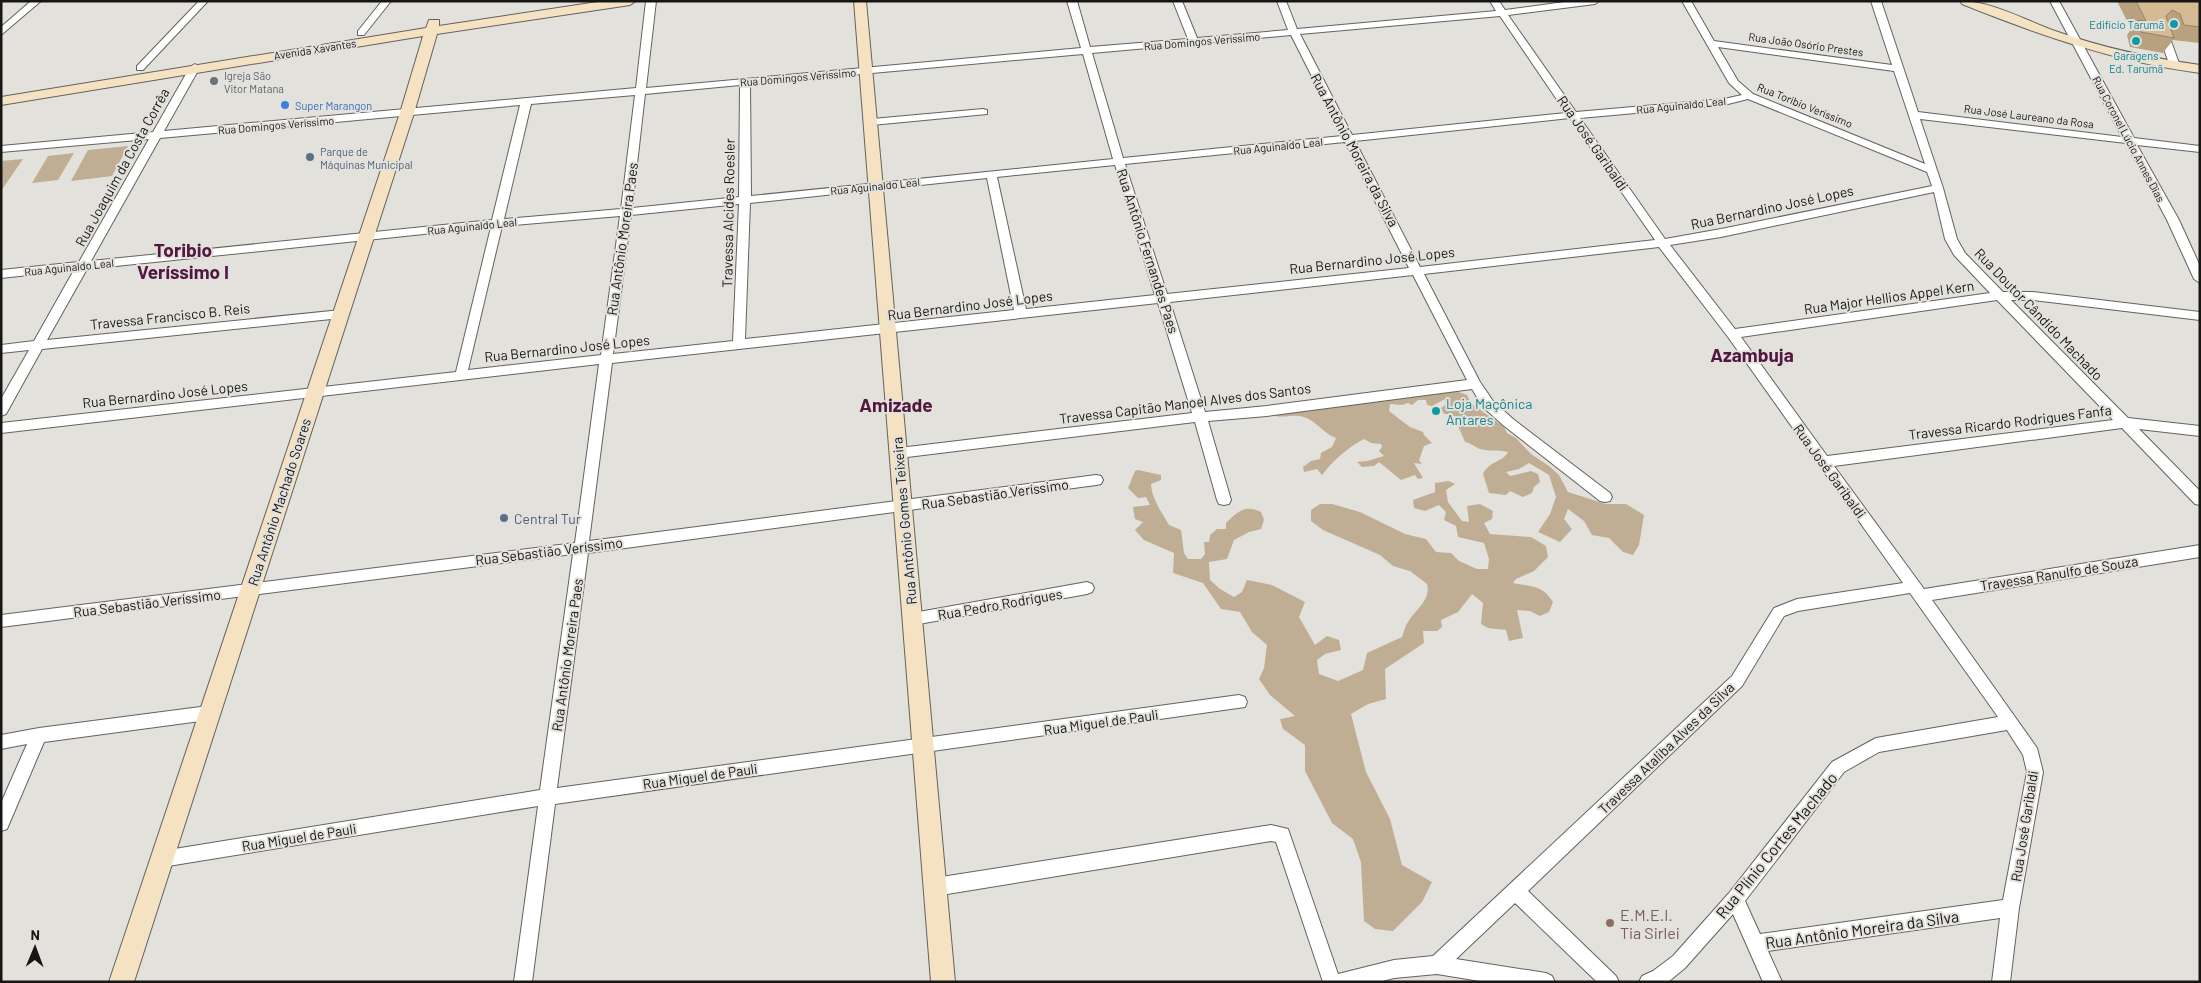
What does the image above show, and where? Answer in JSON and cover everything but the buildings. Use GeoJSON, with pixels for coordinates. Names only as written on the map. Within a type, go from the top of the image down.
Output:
{"type":"FeatureCollection","features":[{"type":"Feature","properties":{"kind":"street"},"geometry":{"type":"LineString","coordinates":[[1,32],[37,1]]}},
{"type":"Feature","properties":{"kind":"street"},"geometry":{"type":"LineString","coordinates":[[140,68],[204,1]]}},
{"type":"Feature","properties":{"kind":"street"},"geometry":{"type":"LineString","coordinates":[[361,33],[388,1]]}},
{"type":"Feature","properties":{"kind":"street","name":"Avenida Xavantes"},"geometry":{"type":"LineString","coordinates":[[1,101],[583,1]]}},
{"type":"Feature","properties":{"kind":"street","name":"Avenida Xavantes"},"geometry":{"type":"LineString","coordinates":[[1,93],[140,68],[361,33],[433,27],[630,1]]}},
{"type":"Feature","properties":{"kind":"street","name":"Rua Antônio Moreira Paes"},"geometry":{"type":"LineString","coordinates":[[523,982],[626,212],[651,1]]}},
{"type":"Feature","properties":{"kind":"street","name":"Rua Antônio Gomes Teixeira"},"geometry":{"type":"LineString","coordinates":[[860,1],[865,71],[872,122],[902,507],[943,982]]}},
{"type":"Feature","properties":{"kind":"street","name":"Rua Antônio Fernandes Paes"},"geometry":{"type":"LineString","coordinates":[[1072,1],[1119,161],[1164,299],[1224,500]]}},
{"type":"Feature","properties":{"kind":"street"},"geometry":{"type":"LineString","coordinates":[[1177,1],[1194,42]]}},
{"type":"Feature","properties":{"kind":"street","name":"Rua Antônio Moreira da Silva"},"geometry":{"type":"LineString","coordinates":[[1281,1],[1294,32],[1418,269],[1475,384],[1488,404],[1508,422],[1605,497]]}},
{"type":"Feature","properties":{"kind":"street","name":"Rua José Garibaldi"},"geometry":{"type":"LineString","coordinates":[[1494,1],[1663,244],[1732,334],[2011,722],[2031,753],[2035,772],[2010,908],[2001,982]]}},
{"type":"Feature","properties":{"kind":"street","name":"Rua Domingos Veríssimo"},"geometry":{"type":"LineString","coordinates":[[1,149],[1088,52],[1502,13],[1595,1]]}},
{"type":"Feature","properties":{"kind":"street","name":"Rua Toríbio Veríssimo"},"geometry":{"type":"LineString","coordinates":[[1686,1],[1734,83],[1749,96],[1931,170]]}},
{"type":"Feature","properties":{"kind":"street","name":"Rua Doutor Cândido Machado"},"geometry":{"type":"LineString","coordinates":[[1876,1],[1938,188],[1951,239],[1960,255],[1998,296],[2200,500]]}},
{"type":"Feature","properties":{"kind":"street"},"geometry":{"type":"LineString","coordinates":[[1966,1],[2078,45],[2123,56],[2200,69]]}},
{"type":"Feature","properties":{"kind":"street","name":"Rua Coronel Lúcio Annes Dias"},"geometry":{"type":"LineString","coordinates":[[2054,1],[2173,220],[2200,279]]}},
{"type":"Feature","properties":{"kind":"street","name":"Rua Antônio Machado Soares"},"geometry":{"type":"LineString","coordinates":[[121,982],[407,113],[433,27]]}},
{"type":"Feature","properties":{"kind":"street"},"geometry":{"type":"LineString","coordinates":[[2162,30],[2175,66]]}},
{"type":"Feature","properties":{"kind":"street","name":"Rua João Osório Prestes"},"geometry":{"type":"LineString","coordinates":[[1709,43],[1899,69]]}},
{"type":"Feature","properties":{"kind":"street","name":"Rua Joaquim da Costa Corrêa"},"geometry":{"type":"LineString","coordinates":[[1,410],[195,68]]}},
{"type":"Feature","properties":{"kind":"street","name":"Travessa Alcides Roesler"},"geometry":{"type":"LineString","coordinates":[[739,345],[744,200],[745,82]]}},
{"type":"Feature","properties":{"kind":"street","name":"Rua Aguinaldo Leal"},"geometry":{"type":"LineString","coordinates":[[1,274],[1724,102],[1749,96]]}},
{"type":"Feature","properties":{"kind":"street"},"geometry":{"type":"LineString","coordinates":[[461,375],[526,102]]}},
{"type":"Feature","properties":{"kind":"street"},"geometry":{"type":"LineString","coordinates":[[872,122],[983,112]]}},
{"type":"Feature","properties":{"kind":"street","name":"Rua José Laureano da Rosa"},"geometry":{"type":"LineString","coordinates":[[1914,115],[2200,149]]}},
{"type":"Feature","properties":{"kind":"street"},"geometry":{"type":"LineString","coordinates":[[991,174],[1021,314]]}},
{"type":"Feature","properties":{"kind":"street","name":"Rua Bernardino José Lopes"},"geometry":{"type":"LineString","coordinates":[[1,428],[605,359],[1164,299],[1418,269],[1663,244],[1721,234],[1938,188]]}},
{"type":"Feature","properties":{"kind":"street","name":"Rua Major Hellios Appel Kern"},"geometry":{"type":"LineString","coordinates":[[1732,334],[1998,296],[2033,296],[2200,316]]}},
{"type":"Feature","properties":{"kind":"street","name":"Travessa Francisco B. Reis"},"geometry":{"type":"LineString","coordinates":[[1,349],[341,314]]}},
{"type":"Feature","properties":{"kind":"street","name":"Travessa Capitão Manoel Alves dos Santos"},"geometry":{"type":"LineString","coordinates":[[899,453],[1200,417],[1267,411],[1475,384]]}},
{"type":"Feature","properties":{"kind":"street","name":"Travessa Ricardo Rodrigues Fanfa"},"geometry":{"type":"LineString","coordinates":[[1824,462],[2125,423],[2200,431]]}},
{"type":"Feature","properties":{"kind":"street","name":"Rua Sebastião Veríssimo"},"geometry":{"type":"LineString","coordinates":[[1,621],[902,507],[1096,480]]}},
{"type":"Feature","properties":{"kind":"street","name":"Travessa Ranulfo de Souza"},"geometry":{"type":"LineString","coordinates":[[1916,591],[2200,551]]}},
{"type":"Feature","properties":{"kind":"street","name":"Rua Pedro Rodrigues"},"geometry":{"type":"LineString","coordinates":[[913,619],[1088,588]]}},
{"type":"Feature","properties":{"kind":"street","name":"Travessa Ataliba Alves da Silva"},"geometry":{"type":"LineString","coordinates":[[1437,965],[1737,681],[1779,612],[1797,605],[1916,591]]}},
{"type":"Feature","properties":{"kind":"street","name":"Rua Miguel de Pauli"},"geometry":{"type":"LineString","coordinates":[[162,859],[547,797],[1239,702]]}},
{"type":"Feature","properties":{"kind":"street"},"geometry":{"type":"LineString","coordinates":[[1,742],[39,735],[208,713]]}},
{"type":"Feature","properties":{"kind":"street","name":"Rua Plínio Cortes Machado"},"geometry":{"type":"LineString","coordinates":[[1648,982],[1659,977],[1679,962],[1735,899],[1838,767],[1876,745],[2011,722]]}},
{"type":"Feature","properties":{"kind":"street"},"geometry":{"type":"LineString","coordinates":[[1,824],[39,735]]}},
{"type":"Feature","properties":{"kind":"street"},"geometry":{"type":"LineString","coordinates":[[935,887],[1271,833],[1282,835],[1332,982]]}},
{"type":"Feature","properties":{"kind":"street"},"geometry":{"type":"LineString","coordinates":[[1516,891],[1610,982]]}},
{"type":"Feature","properties":{"kind":"street"},"geometry":{"type":"LineString","coordinates":[[1735,899],[1754,944]]}},
{"type":"Feature","properties":{"kind":"street","name":"Rua Antônio Moreira da Silva"},"geometry":{"type":"LineString","coordinates":[[1773,982],[1754,944],[2010,908]]}},
{"type":"Feature","properties":{"kind":"street"},"geometry":{"type":"LineString","coordinates":[[1340,982],[1394,969],[1437,965],[1546,982]]}},
{"type":"Feature","properties":{"kind":"shaded area"},"geometry":{"type":"Polygon","coordinates":[[[128,146],[112,176],[71,181],[88,150],[128,146]]]}},
{"type":"Feature","properties":{"kind":"shaded area"},"geometry":{"type":"Polygon","coordinates":[[[74,153],[58,180],[32,183],[48,156],[74,153]]]}},
{"type":"Feature","properties":{"kind":"shaded area"},"geometry":{"type":"Polygon","coordinates":[[[23,159],[1,191],[1,161],[23,159]]]}},
{"type":"Feature","properties":{"kind":"shaded area"},"geometry":{"type":"Polygon","coordinates":[[[1453,390],[1467,395],[1471,403],[1504,427],[1507,433],[1516,438],[1531,454],[1549,466],[1559,475],[1568,492],[1606,504],[1626,504],[1644,515],[1639,545],[1633,555],[1623,552],[1609,538],[1592,535],[1584,521],[1568,509],[1564,519],[1572,529],[1560,542],[1538,532],[1550,514],[1556,497],[1549,475],[1529,463],[1519,469],[1506,472],[1510,476],[1531,471],[1538,474],[1540,482],[1534,487],[1532,493],[1523,497],[1510,491],[1506,495],[1489,493],[1483,474],[1489,466],[1503,458],[1508,452],[1483,450],[1465,442],[1459,428],[1458,419],[1451,414],[1444,414],[1441,408],[1445,405],[1445,399],[1432,406],[1427,405],[1426,400],[1418,400],[1412,405],[1408,403],[1402,405],[1390,404],[1389,411],[1410,427],[1423,432],[1432,443],[1424,446],[1419,460],[1422,464],[1414,463],[1423,478],[1418,479],[1415,475],[1401,480],[1379,462],[1374,466],[1362,467],[1357,462],[1384,456],[1379,451],[1382,447],[1381,444],[1371,443],[1364,439],[1341,455],[1322,475],[1317,469],[1304,472],[1303,467],[1311,461],[1320,459],[1321,453],[1332,447],[1336,438],[1308,419],[1300,416],[1275,416],[1275,412],[1433,392],[1448,393],[1453,390]]]}},
{"type":"Feature","properties":{"kind":"shaded area"},"geometry":{"type":"Polygon","coordinates":[[[1135,471],[1161,475],[1161,480],[1151,484],[1153,495],[1169,525],[1181,530],[1184,553],[1188,559],[1201,559],[1205,554],[1204,542],[1209,542],[1210,535],[1217,529],[1226,529],[1226,523],[1242,510],[1250,509],[1261,512],[1264,520],[1261,529],[1249,532],[1234,540],[1227,559],[1209,562],[1210,580],[1220,589],[1234,597],[1242,592],[1247,580],[1272,585],[1305,602],[1299,617],[1315,645],[1327,636],[1339,640],[1341,650],[1325,654],[1317,660],[1319,674],[1338,681],[1363,670],[1367,653],[1402,637],[1411,617],[1425,600],[1428,590],[1427,584],[1410,571],[1393,566],[1380,555],[1323,530],[1311,521],[1311,510],[1320,504],[1332,504],[1360,512],[1405,534],[1426,539],[1436,552],[1451,553],[1459,561],[1477,569],[1488,569],[1489,559],[1484,543],[1458,537],[1456,526],[1444,520],[1446,512],[1439,505],[1425,511],[1414,508],[1413,500],[1435,492],[1435,483],[1449,481],[1455,484],[1446,490],[1448,502],[1462,521],[1469,522],[1467,506],[1480,504],[1493,511],[1492,519],[1484,523],[1490,534],[1531,537],[1546,546],[1548,557],[1534,571],[1516,579],[1513,583],[1540,589],[1553,602],[1549,612],[1540,616],[1530,611],[1517,610],[1523,638],[1509,641],[1506,630],[1488,628],[1481,624],[1483,603],[1472,594],[1458,612],[1441,620],[1442,627],[1437,631],[1423,631],[1424,643],[1385,669],[1386,699],[1368,704],[1351,714],[1366,772],[1390,819],[1402,865],[1432,882],[1422,902],[1393,931],[1375,929],[1364,921],[1361,862],[1353,839],[1332,823],[1305,771],[1305,745],[1283,729],[1280,719],[1295,716],[1270,695],[1259,679],[1264,668],[1267,645],[1252,632],[1240,612],[1221,609],[1203,583],[1173,573],[1174,553],[1144,540],[1135,530],[1143,522],[1135,519],[1133,507],[1150,505],[1146,497],[1138,498],[1128,488],[1135,471]]]}},
{"type":"Feature","properties":{"kind":"place","name":"Edifício Tarumã"},"geometry":{"type":"Point","coordinates":[2174,24]}},
{"type":"Feature","properties":{"kind":"place","name":"Garagens Ed. Tarumã"},"geometry":{"type":"Point","coordinates":[2136,41]}},
{"type":"Feature","properties":{"kind":"place","name":"Igreja São Vitor Matana"},"geometry":{"type":"Point","coordinates":[214,81]}},
{"type":"Feature","properties":{"kind":"place","name":"Super Marangon"},"geometry":{"type":"Point","coordinates":[285,105]}},
{"type":"Feature","properties":{"kind":"place","name":"Parque de Máquinas Municipal"},"geometry":{"type":"Point","coordinates":[310,157]}},
{"type":"Feature","properties":{"kind":"place","name":"Loja Maçônica Antares"},"geometry":{"type":"Point","coordinates":[1436,411]}},
{"type":"Feature","properties":{"kind":"place","name":"Central Tur"},"geometry":{"type":"Point","coordinates":[504,518]}},
{"type":"Feature","properties":{"kind":"place","name":"E.M.E.I. Tia Sirlei"},"geometry":{"type":"Point","coordinates":[1610,923]}},
{"type":"Feature","properties":{"kind":"district","name":"Toribio Veríssimo I"},"geometry":{"type":"Point","coordinates":[183,260]}},
{"type":"Feature","properties":{"kind":"district","name":"Azambuja"},"geometry":{"type":"Point","coordinates":[1752,354]}},
{"type":"Feature","properties":{"kind":"district","name":"Amizade"},"geometry":{"type":"Point","coordinates":[896,404]}}]}
